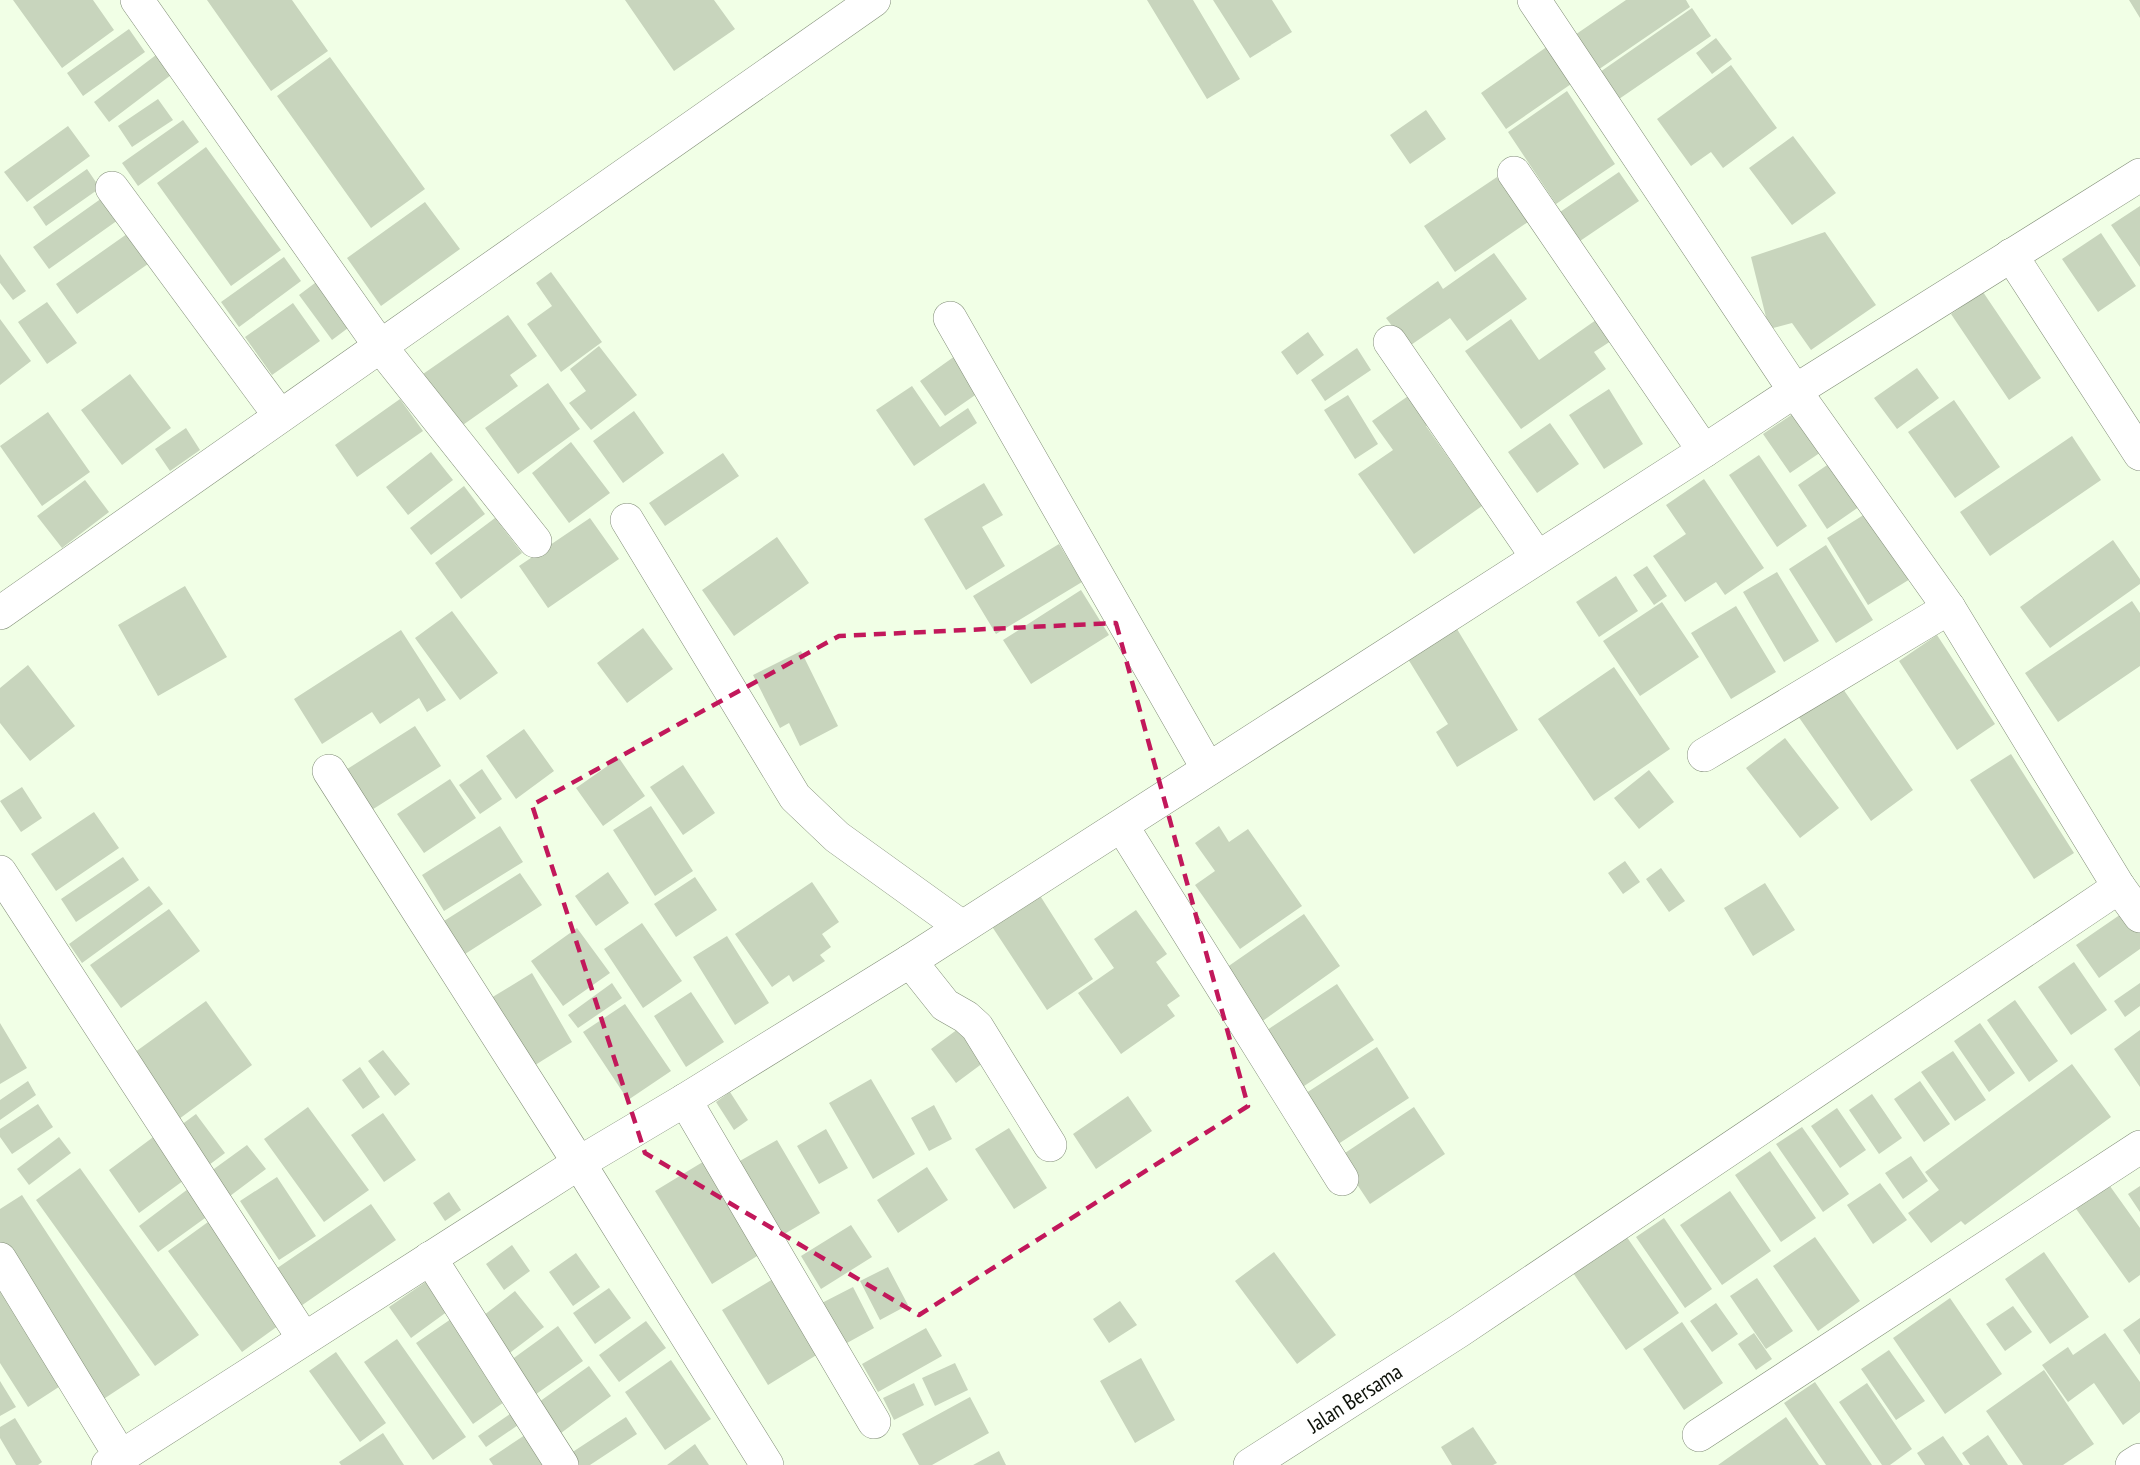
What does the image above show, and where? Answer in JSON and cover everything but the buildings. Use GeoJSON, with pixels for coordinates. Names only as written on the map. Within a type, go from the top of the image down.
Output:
{"type":"FeatureCollection","features":[{"type":"Feature","properties":{"kind":"street"},"geometry":{"type":"LineString","coordinates":[[137,0],[381,346],[535,542]]}},
{"type":"Feature","properties":{"kind":"street"},"geometry":{"type":"LineString","coordinates":[[0,613],[874,0]]}},
{"type":"Feature","properties":{"kind":"street"},"geometry":{"type":"LineString","coordinates":[[1534,0],[1795,390],[1949,608],[2119,887],[2140,916]]}},
{"type":"Feature","properties":{"kind":"street"},"geometry":{"type":"LineString","coordinates":[[1514,173],[1704,451]]}},
{"type":"Feature","properties":{"kind":"street"},"geometry":{"type":"LineString","coordinates":[[0,1259],[115,1461],[579,1163],[685,1101],[935,946],[1704,451],[1795,390],[2140,175]]}},
{"type":"Feature","properties":{"kind":"street"},"geometry":{"type":"LineString","coordinates":[[112,188],[280,416]]}},
{"type":"Feature","properties":{"kind":"street"},"geometry":{"type":"LineString","coordinates":[[2011,255],[2140,454]]}},
{"type":"Feature","properties":{"kind":"street"},"geometry":{"type":"LineString","coordinates":[[950,318],[1208,769]]}},
{"type":"Feature","properties":{"kind":"street"},"geometry":{"type":"LineString","coordinates":[[1390,342],[1538,557]]}},
{"type":"Feature","properties":{"kind":"street"},"geometry":{"type":"LineString","coordinates":[[627,520],[795,797],[837,837],[935,946],[945,1005],[966,1017],[977,1027],[1050,1145]]}},
{"type":"Feature","properties":{"kind":"street"},"geometry":{"type":"LineString","coordinates":[[1704,755],[1949,608]]}},
{"type":"Feature","properties":{"kind":"street"},"geometry":{"type":"LineString","coordinates":[[329,771],[579,1163],[767,1465]]}},
{"type":"Feature","properties":{"kind":"street"},"geometry":{"type":"LineString","coordinates":[[1122,826],[1342,1179]]}},
{"type":"Feature","properties":{"kind":"street"},"geometry":{"type":"LineString","coordinates":[[0,873],[304,1339]]}},
{"type":"Feature","properties":{"kind":"street","name":"Jalan Bersama"},"geometry":{"type":"LineString","coordinates":[[1250,1465],[1459,1331],[2119,887]]}},
{"type":"Feature","properties":{"kind":"street"},"geometry":{"type":"LineString","coordinates":[[685,1101],[874,1422]]}},
{"type":"Feature","properties":{"kind":"street"},"geometry":{"type":"LineString","coordinates":[[1699,1436],[2140,1147]]}},
{"type":"Feature","properties":{"kind":"street"},"geometry":{"type":"LineString","coordinates":[[430,1258],[562,1465]]}},
{"type":"Feature","properties":{"kind":"street"},"geometry":{"type":"LineString","coordinates":[[2132,1465],[2140,1460]]}},
{"type":"Feature","properties":{"kind":"highlighted area"},"geometry":{"type":"Polygon","coordinates":[[[1116,623],[1248,1106],[919,1315],[645,1153],[532,805],[839,636],[1116,623]]]}}]}
